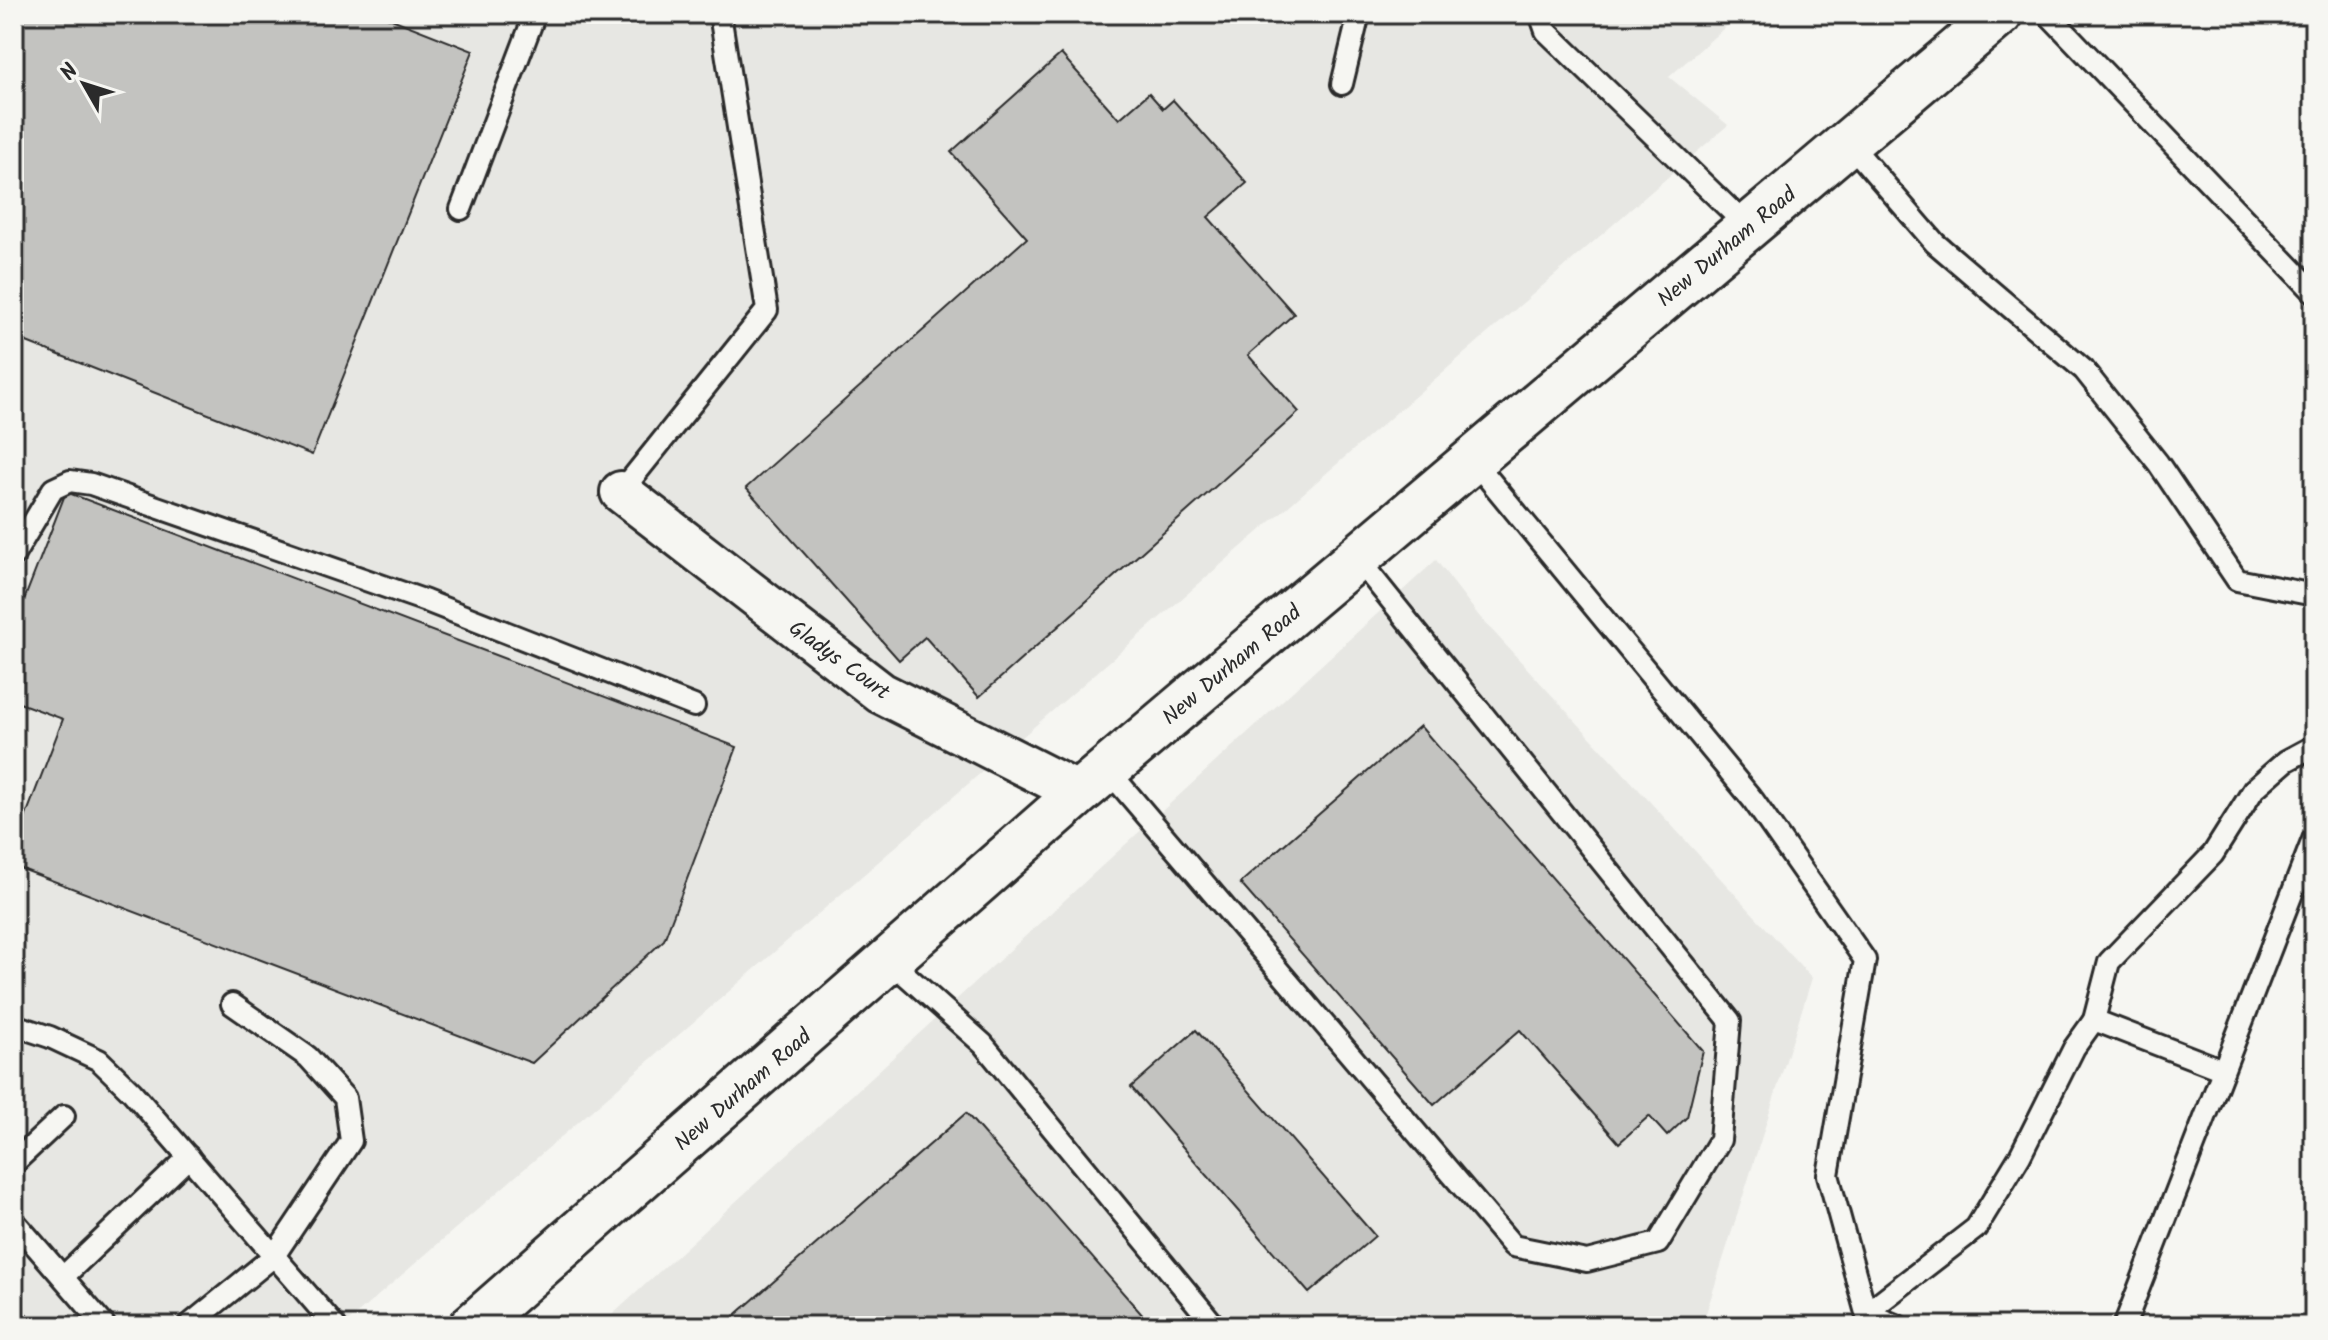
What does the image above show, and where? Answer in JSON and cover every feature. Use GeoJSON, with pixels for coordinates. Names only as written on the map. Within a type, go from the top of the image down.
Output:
{"type":"FeatureCollection","features":[{"type":"Feature","properties":{"kind":"main road","name":"New Durham Road"},"geometry":{"type":"LineString","coordinates":[[472,1326],[1093,781],[1850,144],[2000,14]]}},
{"type":"Feature","properties":{"kind":"street","name":"Gladys Court"},"geometry":{"type":"LineString","coordinates":[[621,492],[881,693],[1093,781]]}},
{"type":"Feature","properties":{"kind":"lane"},"geometry":{"type":"LineString","coordinates":[[461,209],[535,14]]}},
{"type":"Feature","properties":{"kind":"lane"},"geometry":{"type":"LineString","coordinates":[[621,492],[767,310],[720,14]]}},
{"type":"Feature","properties":{"kind":"lane"},"geometry":{"type":"LineString","coordinates":[[1342,84],[1359,14]]}},
{"type":"Feature","properties":{"kind":"lane"},"geometry":{"type":"LineString","coordinates":[[1540,14],[1546,31],[1748,227]]}},
{"type":"Feature","properties":{"kind":"lane"},"geometry":{"type":"LineString","coordinates":[[2048,14],[2314,292]]}},
{"type":"Feature","properties":{"kind":"lane"},"geometry":{"type":"LineString","coordinates":[[1850,144],[1935,243],[2084,370],[2158,463],[2237,580],[2314,595]]}},
{"type":"Feature","properties":{"kind":"lane"},"geometry":{"type":"LineString","coordinates":[[1473,460],[1753,800],[1865,960],[1828,1175],[1866,1313]]}},
{"type":"Feature","properties":{"kind":"lane"},"geometry":{"type":"LineString","coordinates":[[14,555],[53,489],[70,481],[91,484],[426,601],[694,706]]}},
{"type":"Feature","properties":{"kind":"lane"},"geometry":{"type":"LineString","coordinates":[[1093,781],[1513,1246],[1587,1261],[1658,1243],[1720,1140],[1730,1021],[1357,558]]}},
{"type":"Feature","properties":{"kind":"lane"},"geometry":{"type":"LineString","coordinates":[[1866,1313],[1976,1228],[2020,1156],[2074,1048],[2094,1020],[2109,962],[2213,854],[2254,789],[2286,761],[2314,746]]}},
{"type":"Feature","properties":{"kind":"lane"},"geometry":{"type":"LineString","coordinates":[[2124,1326],[2314,837]]}},
{"type":"Feature","properties":{"kind":"lane"},"geometry":{"type":"LineString","coordinates":[[889,960],[983,1044],[1215,1326]]}},
{"type":"Feature","properties":{"kind":"lane"},"geometry":{"type":"LineString","coordinates":[[188,1326],[274,1256],[351,1141],[345,1098],[308,1057],[232,1004]]}},
{"type":"Feature","properties":{"kind":"lane"},"geometry":{"type":"LineString","coordinates":[[2094,1020],[2223,1070]]}},
{"type":"Feature","properties":{"kind":"lane"},"geometry":{"type":"LineString","coordinates":[[14,1025],[50,1037],[99,1060],[132,1092],[335,1326]]}},
{"type":"Feature","properties":{"kind":"lane"},"geometry":{"type":"LineString","coordinates":[[14,1163],[64,1116]]}},
{"type":"Feature","properties":{"kind":"lane"},"geometry":{"type":"LineString","coordinates":[[63,1277],[189,1157]]}},
{"type":"Feature","properties":{"kind":"lane"},"geometry":{"type":"LineString","coordinates":[[14,1221],[105,1326]]}},
{"type":"Feature","properties":{"kind":"lane"},"geometry":{"type":"LineString","coordinates":[[1866,1313],[1898,1326]]}},
{"type":"Feature","properties":{"kind":"shaded area"},"geometry":{"type":"Polygon","coordinates":[[[14,14],[1740,14],[1669,77],[1728,125],[343,1326],[14,1326],[14,14]]]}},
{"type":"Feature","properties":{"kind":"shaded area"},"geometry":{"type":"Polygon","coordinates":[[[1436,560],[1479,616],[1812,978],[1702,1326],[600,1326],[1436,560]]]}},
{"type":"Feature","properties":{"kind":"building"},"geometry":{"type":"Polygon","coordinates":[[[14,14],[379,14],[473,51],[312,455],[14,337],[14,14]]]}},
{"type":"Feature","properties":{"kind":"building"},"geometry":{"type":"Polygon","coordinates":[[[1061,54],[1119,119],[1149,93],[1163,109],[1173,100],[1247,183],[1208,217],[1294,314],[1248,355],[1299,412],[979,697],[925,637],[899,660],[746,488],[1027,238],[951,152],[1061,54]]]}},
{"type":"Feature","properties":{"kind":"building"},"geometry":{"type":"Polygon","coordinates":[[[66,492],[737,747],[664,940],[532,1063],[14,866],[14,847],[63,719],[14,701],[14,626],[66,492]]]}},
{"type":"Feature","properties":{"kind":"building"},"geometry":{"type":"Polygon","coordinates":[[[1420,726],[1703,1051],[1687,1117],[1667,1136],[1649,1116],[1619,1143],[1520,1030],[1434,1105],[1240,883],[1420,726]]]}},
{"type":"Feature","properties":{"kind":"building"},"geometry":{"type":"Polygon","coordinates":[[[1196,1030],[1375,1236],[1309,1293],[1131,1087],[1196,1030]]]}},
{"type":"Feature","properties":{"kind":"building"},"geometry":{"type":"Polygon","coordinates":[[[966,1113],[1152,1326],[723,1326],[966,1113]]]}},
{"type":"Feature","properties":{"kind":"building"},"geometry":{"type":"Polygon","coordinates":[[[14,1300],[37,1326],[14,1326],[14,1300]]]}}]}
